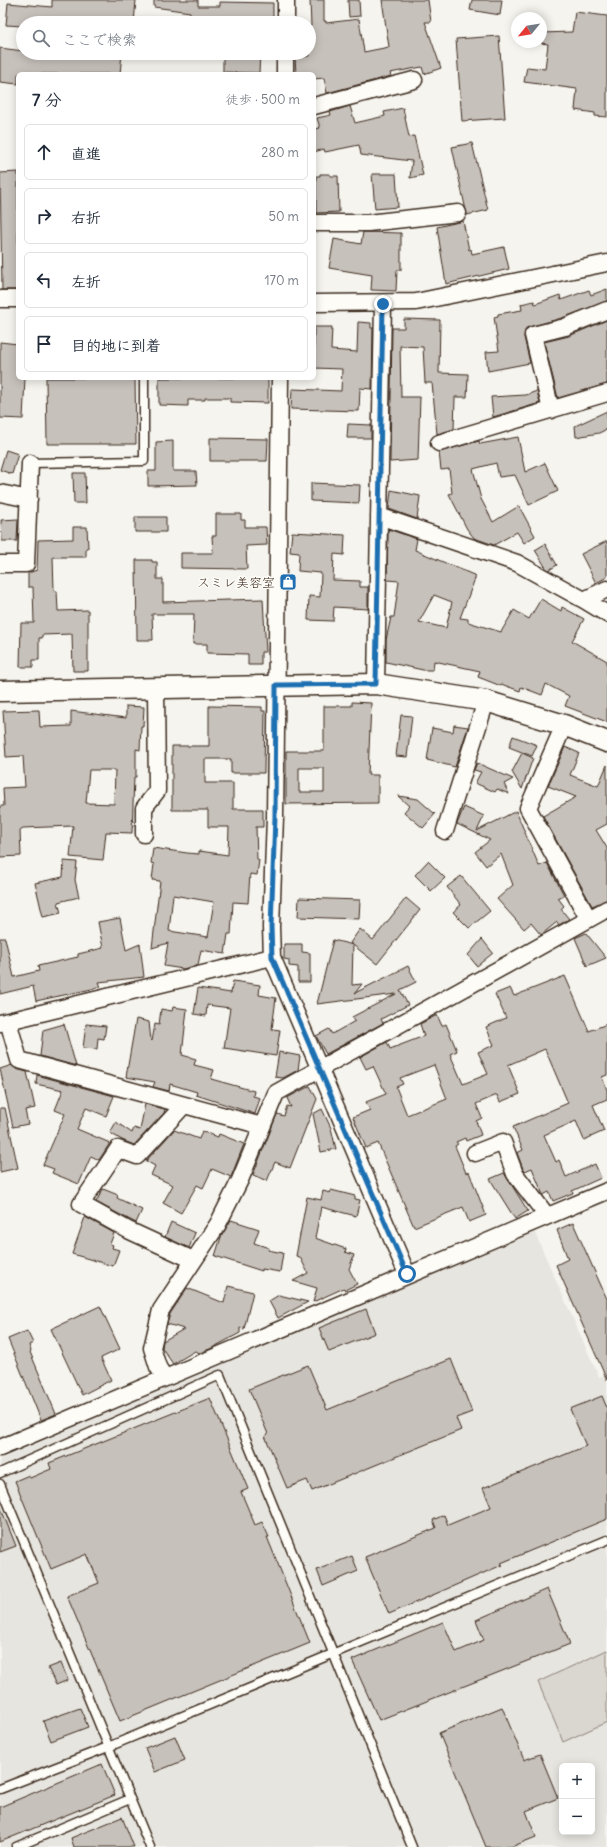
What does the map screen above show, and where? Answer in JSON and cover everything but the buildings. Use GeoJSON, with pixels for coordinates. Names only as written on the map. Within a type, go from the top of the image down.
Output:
{"type":"FeatureCollection","features":[{"type":"Feature","properties":{"kind":"street"},"geometry":{"type":"LineString","coordinates":[[286,0],[286,16]]}},
{"type":"Feature","properties":{"kind":"street"},"geometry":{"type":"LineString","coordinates":[[285,60],[285,72]]}},
{"type":"Feature","properties":{"kind":"street"},"geometry":{"type":"LineString","coordinates":[[316,105],[414,80]]}},
{"type":"Feature","properties":{"kind":"street"},"geometry":{"type":"LineString","coordinates":[[316,223],[368,223],[458,213]]}},
{"type":"Feature","properties":{"kind":"street"},"geometry":{"type":"LineString","coordinates":[[316,303],[383,304],[416,302],[607,263]]}},
{"type":"Feature","properties":{"kind":"street"},"geometry":{"type":"LineString","coordinates":[[0,299],[16,299]]}},
{"type":"Feature","properties":{"kind":"street"},"geometry":{"type":"LineString","coordinates":[[376,684],[383,304]]}},
{"type":"Feature","properties":{"kind":"street"},"geometry":{"type":"LineString","coordinates":[[551,410],[533,335],[565,327],[607,310]]}},
{"type":"Feature","properties":{"kind":"street"},"geometry":{"type":"LineString","coordinates":[[280,380],[275,817],[271,927],[272,957],[407,1274]]}},
{"type":"Feature","properties":{"kind":"street"},"geometry":{"type":"LineString","coordinates":[[440,443],[607,393]]}},
{"type":"Feature","properties":{"kind":"street"},"geometry":{"type":"LineString","coordinates":[[0,564],[26,564],[30,463]]}},
{"type":"Feature","properties":{"kind":"street"},"geometry":{"type":"LineString","coordinates":[[0,493],[29,500]]}},
{"type":"Feature","properties":{"kind":"street"},"geometry":{"type":"LineString","coordinates":[[379,516],[517,563],[607,614]]}},
{"type":"Feature","properties":{"kind":"street"},"geometry":{"type":"LineString","coordinates":[[584,600],[607,589]]}},
{"type":"Feature","properties":{"kind":"street"},"geometry":{"type":"LineString","coordinates":[[0,691],[376,684],[486,701],[564,726],[607,742]]}},
{"type":"Feature","properties":{"kind":"street"},"geometry":{"type":"LineString","coordinates":[[144,834],[144,808],[157,791],[156,688]]}},
{"type":"Feature","properties":{"kind":"street"},"geometry":{"type":"LineString","coordinates":[[445,831],[486,701]]}},
{"type":"Feature","properties":{"kind":"street"},"geometry":{"type":"LineString","coordinates":[[564,726],[528,808],[588,918]]}},
{"type":"Feature","properties":{"kind":"street"},"geometry":{"type":"LineString","coordinates":[[165,1378],[158,1367],[152,1348],[161,1310],[218,1224],[240,1180],[276,1093],[588,918],[607,909]]}},
{"type":"Feature","properties":{"kind":"street"},"geometry":{"type":"LineString","coordinates":[[262,1126],[19,1060],[4,1022],[272,957]]}},
{"type":"Feature","properties":{"kind":"street"},"geometry":{"type":"LineString","coordinates":[[184,1105],[137,1156],[118,1149],[81,1204],[128,1230],[193,1260]]}},
{"type":"Feature","properties":{"kind":"street"},"geometry":{"type":"LineString","coordinates":[[475,1153],[503,1142],[515,1174],[547,1216]]}},
{"type":"Feature","properties":{"kind":"street"},"geometry":{"type":"LineString","coordinates":[[0,1448],[607,1190]]}},
{"type":"Feature","properties":{"kind":"lane"},"geometry":{"type":"LineString","coordinates":[[30,463],[144,461],[144,380]]}},
{"type":"Feature","properties":{"kind":"lane"},"geometry":{"type":"LineString","coordinates":[[0,1473],[220,1375],[412,1847]]}},
{"type":"Feature","properties":{"kind":"lane"},"geometry":{"type":"LineString","coordinates":[[0,1484],[150,1847]]}},
{"type":"Feature","properties":{"kind":"lane"},"geometry":{"type":"LineString","coordinates":[[0,1789],[108,1747],[607,1540]]}},
{"type":"Feature","properties":{"kind":"lane"},"geometry":{"type":"LineString","coordinates":[[16,1847],[130,1799]]}},
{"type":"Feature","properties":{"kind":"shaded area"},"geometry":{"type":"Polygon","coordinates":[[[534,1231],[599,1377],[607,1374],[607,1847],[0,1847],[0,1459],[534,1231]]]}},
{"type":"Feature","properties":{"kind":"shaded area"},"geometry":{"type":"Polygon","coordinates":[[[607,1650],[607,1722],[563,1742],[538,1682],[607,1650]]]}},
{"type":"Feature","properties":{"kind":"place","name":"スミレ美容室"},"geometry":{"type":"Point","coordinates":[288,582]}},
{"type":"Feature","properties":{"kind":"route"},"geometry":{"type":"LineString","coordinates":[[383,304],[376,684],[276,685],[275,817],[271,927],[272,957],[407,1274]]}}]}
